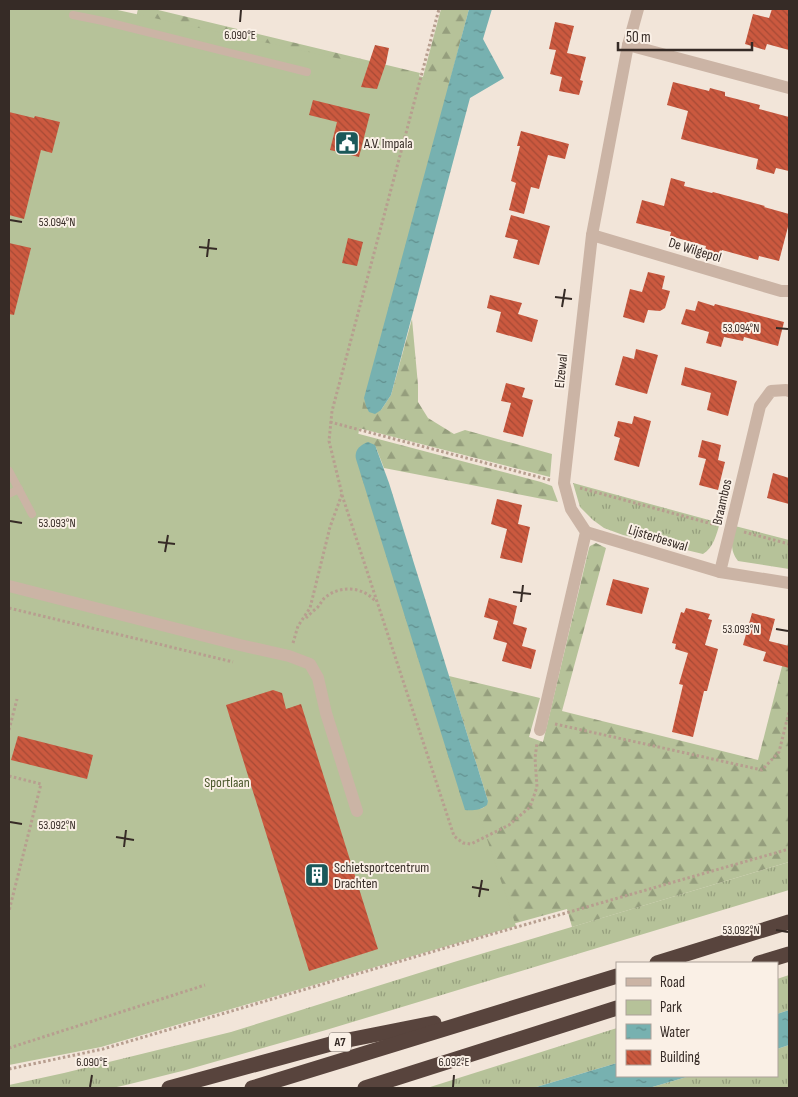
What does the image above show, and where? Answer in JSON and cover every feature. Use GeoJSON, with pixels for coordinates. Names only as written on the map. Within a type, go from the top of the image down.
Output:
{"type":"FeatureCollection","features":[{"type":"Feature","properties":{"kind":"highway"},"geometry":{"type":"LineString","coordinates":[[660,962],[789,922]]}},
{"type":"Feature","properties":{"kind":"highway"},"geometry":{"type":"LineString","coordinates":[[761,962],[789,954]]}},
{"type":"Feature","properties":{"kind":"highway","name":"A7"},"geometry":{"type":"LineString","coordinates":[[252,1088],[616,976]]}},
{"type":"Feature","properties":{"kind":"highway","name":"A7"},"geometry":{"type":"LineString","coordinates":[[169,1088],[338,1042],[514,1008]]}},
{"type":"Feature","properties":{"kind":"highway"},"geometry":{"type":"LineString","coordinates":[[365,1088],[616,1008]]}},
{"type":"Feature","properties":{"kind":"street","name":"Elzewal"},"geometry":{"type":"LineString","coordinates":[[586,532],[571,510],[564,484],[592,235],[628,45],[638,9]]}},
{"type":"Feature","properties":{"kind":"street"},"geometry":{"type":"LineString","coordinates":[[628,45],[789,88]]}},
{"type":"Feature","properties":{"kind":"street","name":"De Wilgepol"},"geometry":{"type":"LineString","coordinates":[[592,235],[781,291],[789,290]]}},
{"type":"Feature","properties":{"kind":"street","name":"Braambos"},"geometry":{"type":"LineString","coordinates":[[720,572],[760,406],[770,392],[789,391]]}},
{"type":"Feature","properties":{"kind":"street"},"geometry":{"type":"LineString","coordinates":[[541,726],[586,532]]}},
{"type":"Feature","properties":{"kind":"street","name":"Lijsterbeswal"},"geometry":{"type":"LineString","coordinates":[[586,532],[720,572]]}},
{"type":"Feature","properties":{"kind":"street"},"geometry":{"type":"LineString","coordinates":[[720,572],[789,583]]}},
{"type":"Feature","properties":{"kind":"street"},"geometry":{"type":"LineString","coordinates":[[9,586],[289,656],[310,664],[318,678],[326,713],[357,811]]}},
{"type":"Feature","properties":{"kind":"lane"},"geometry":{"type":"LineString","coordinates":[[73,15],[308,72]]}},
{"type":"Feature","properties":{"kind":"lane"},"geometry":{"type":"LineString","coordinates":[[9,471],[32,514]]}},
{"type":"Feature","properties":{"kind":"lane"},"geometry":{"type":"LineString","coordinates":[[9,494],[19,489]]}},
{"type":"Feature","properties":{"kind":"path"},"geometry":{"type":"LineString","coordinates":[[439,9],[330,422],[329,440],[342,494],[454,836],[463,843],[471,844],[509,825],[530,807],[537,787],[535,758],[541,726],[762,770],[779,752],[789,712]]}},
{"type":"Feature","properties":{"kind":"path"},"geometry":{"type":"LineString","coordinates":[[330,422],[789,544]]}},
{"type":"Feature","properties":{"kind":"path"},"geometry":{"type":"LineString","coordinates":[[289,656],[298,626],[310,608],[330,527],[342,494]]}},
{"type":"Feature","properties":{"kind":"path"},"geometry":{"type":"LineString","coordinates":[[298,626],[319,606],[322,600],[335,591],[342,589],[367,593],[378,605]]}},
{"type":"Feature","properties":{"kind":"path"},"geometry":{"type":"LineString","coordinates":[[9,608],[233,662]]}},
{"type":"Feature","properties":{"kind":"path"},"geometry":{"type":"LineString","coordinates":[[9,730],[17,699]]}},
{"type":"Feature","properties":{"kind":"path"},"geometry":{"type":"LineString","coordinates":[[9,776],[41,784],[9,912]]}},
{"type":"Feature","properties":{"kind":"path"},"geometry":{"type":"LineString","coordinates":[[9,1070],[103,1049],[498,932],[789,849]]}},
{"type":"Feature","properties":{"kind":"path"},"geometry":{"type":"LineString","coordinates":[[9,1048],[206,985]]}},
{"type":"Feature","properties":{"kind":"green space","name":"Sportlaan"},"geometry":{"type":"Polygon","coordinates":[[[9,9],[113,9],[450,83],[364,398],[355,455],[465,810],[477,809],[516,926],[101,1047],[9,1065],[9,9]]]}},
{"type":"Feature","properties":{"kind":"green space"},"geometry":{"type":"Polygon","coordinates":[[[138,9],[154,9],[420,73],[393,174],[134,26],[138,9]]]}},
{"type":"Feature","properties":{"kind":"green space"},"geometry":{"type":"Polygon","coordinates":[[[441,9],[469,9],[431,153],[381,410],[391,395],[412,319],[418,402],[428,418],[454,434],[465,430],[552,454],[550,477],[335,422],[334,412],[441,9]]]}},
{"type":"Feature","properties":{"kind":"green space"},"geometry":{"type":"Polygon","coordinates":[[[344,430],[541,482],[552,486],[558,502],[384,468],[375,445],[477,809],[483,808],[488,801],[449,676],[540,698],[529,737],[543,742],[589,548],[596,543],[606,548],[562,711],[758,760],[789,639],[789,862],[572,927],[567,909],[430,947],[344,430]]]}},
{"type":"Feature","properties":{"kind":"green space"},"geometry":{"type":"Polygon","coordinates":[[[573,483],[720,523],[716,536],[710,548],[703,554],[623,535],[604,528],[580,507],[573,483]]]}},
{"type":"Feature","properties":{"kind":"green space"},"geometry":{"type":"Polygon","coordinates":[[[735,526],[789,540],[789,569],[738,561],[732,548],[735,526]]]}},
{"type":"Feature","properties":{"kind":"green space"},"geometry":{"type":"Polygon","coordinates":[[[789,862],[789,890],[326,1030],[186,1070],[112,1088],[9,1088],[9,1085],[231,1032],[454,962],[789,862]]]}},
{"type":"Feature","properties":{"kind":"green space"},"geometry":{"type":"Polygon","coordinates":[[[789,975],[789,1010],[778,1014],[778,979],[789,975]]]}},
{"type":"Feature","properties":{"kind":"green space"},"geometry":{"type":"Polygon","coordinates":[[[616,1028],[616,1063],[533,1088],[427,1088],[616,1028]]]}},
{"type":"Feature","properties":{"kind":"green space"},"geometry":{"type":"Polygon","coordinates":[[[789,1045],[789,1088],[649,1088],[687,1077],[778,1077],[778,1049],[789,1045]]]}},
{"type":"Feature","properties":{"kind":"water"},"geometry":{"type":"Polygon","coordinates":[[[469,9],[492,9],[483,39],[504,78],[470,98],[391,395],[381,410],[375,414],[369,412],[364,398],[469,9]]]}},
{"type":"Feature","properties":{"kind":"water"},"geometry":{"type":"Polygon","coordinates":[[[368,442],[375,445],[389,483],[488,801],[485,807],[479,809],[465,810],[356,459],[358,448],[368,442]]]}},
{"type":"Feature","properties":{"kind":"water"},"geometry":{"type":"Polygon","coordinates":[[[789,1010],[789,1045],[778,1049],[778,1014],[789,1010]]]}},
{"type":"Feature","properties":{"kind":"water"},"geometry":{"type":"Polygon","coordinates":[[[616,1063],[616,1077],[687,1077],[649,1088],[533,1088],[616,1063]]]}},
{"type":"Feature","properties":{"kind":"building"},"geometry":{"type":"Polygon","coordinates":[[[772,9],[789,9],[789,50],[767,44],[765,50],[745,44],[753,14],[769,18],[772,9]]]}},
{"type":"Feature","properties":{"kind":"building"},"geometry":{"type":"Polygon","coordinates":[[[555,22],[574,26],[567,53],[586,57],[580,80],[583,81],[579,95],[559,91],[562,77],[550,74],[556,50],[549,49],[555,22]]]}},
{"type":"Feature","properties":{"kind":"building"},"geometry":{"type":"Polygon","coordinates":[[[375,45],[389,48],[386,63],[377,89],[361,87],[375,45]]]}},
{"type":"Feature","properties":{"kind":"building"},"geometry":{"type":"Polygon","coordinates":[[[673,82],[709,91],[710,88],[725,92],[725,96],[760,105],[759,109],[789,117],[789,171],[776,168],[774,174],[756,169],[758,159],[681,139],[688,111],[667,105],[673,82]]]}},
{"type":"Feature","properties":{"kind":"building"},"geometry":{"type":"Polygon","coordinates":[[[313,100],[370,114],[359,157],[330,150],[337,122],[309,115],[313,100]]]}},
{"type":"Feature","properties":{"kind":"building"},"geometry":{"type":"Polygon","coordinates":[[[9,112],[60,122],[52,153],[41,150],[24,219],[9,215],[9,112]]]}},
{"type":"Feature","properties":{"kind":"building"},"geometry":{"type":"Polygon","coordinates":[[[521,131],[569,144],[565,159],[548,155],[539,189],[531,187],[524,214],[509,210],[516,183],[511,181],[520,146],[517,146],[521,131]]]}},
{"type":"Feature","properties":{"kind":"building"},"geometry":{"type":"Polygon","coordinates":[[[671,178],[685,182],[684,186],[713,192],[789,214],[789,223],[779,261],[759,256],[758,260],[722,250],[721,254],[705,250],[706,246],[670,236],[671,232],[636,223],[642,200],[664,206],[671,178]]]}},
{"type":"Feature","properties":{"kind":"building"},"geometry":{"type":"Polygon","coordinates":[[[511,215],[550,226],[539,265],[513,258],[518,240],[505,237],[511,215]]]}},
{"type":"Feature","properties":{"kind":"building"},"geometry":{"type":"Polygon","coordinates":[[[348,238],[363,242],[357,266],[342,263],[348,238]]]}},
{"type":"Feature","properties":{"kind":"building"},"geometry":{"type":"Polygon","coordinates":[[[9,243],[31,248],[14,315],[9,314],[9,243]]]}},
{"type":"Feature","properties":{"kind":"building"},"geometry":{"type":"Polygon","coordinates":[[[648,272],[665,276],[662,289],[670,291],[665,308],[660,311],[648,310],[644,323],[623,317],[630,289],[642,292],[648,272]]]}},
{"type":"Feature","properties":{"kind":"building"},"geometry":{"type":"Polygon","coordinates":[[[490,295],[522,303],[518,314],[538,320],[532,342],[496,332],[501,312],[487,308],[490,295]]]}},
{"type":"Feature","properties":{"kind":"building"},"geometry":{"type":"Polygon","coordinates":[[[698,301],[784,322],[778,346],[744,337],[743,341],[724,337],[721,347],[706,343],[709,332],[681,324],[686,309],[695,311],[698,301]]]}},
{"type":"Feature","properties":{"kind":"building"},"geometry":{"type":"Polygon","coordinates":[[[636,349],[658,355],[647,394],[615,385],[623,356],[634,359],[636,349]]]}},
{"type":"Feature","properties":{"kind":"building"},"geometry":{"type":"Polygon","coordinates":[[[685,367],[737,381],[728,416],[707,410],[711,393],[681,385],[685,367]]]}},
{"type":"Feature","properties":{"kind":"building"},"geometry":{"type":"Polygon","coordinates":[[[506,383],[525,388],[522,397],[533,400],[523,437],[503,432],[511,403],[501,401],[506,383]]]}},
{"type":"Feature","properties":{"kind":"building"},"geometry":{"type":"Polygon","coordinates":[[[634,416],[651,421],[639,467],[614,460],[620,438],[614,436],[618,421],[632,424],[634,416]]]}},
{"type":"Feature","properties":{"kind":"building"},"geometry":{"type":"Polygon","coordinates":[[[702,440],[721,445],[718,460],[725,462],[718,490],[699,485],[706,459],[698,457],[702,440]]]}},
{"type":"Feature","properties":{"kind":"building"},"geometry":{"type":"Polygon","coordinates":[[[773,473],[789,478],[789,504],[767,498],[773,473]]]}},
{"type":"Feature","properties":{"kind":"building"},"geometry":{"type":"Polygon","coordinates":[[[497,499],[522,505],[518,524],[530,527],[522,563],[500,558],[507,529],[491,524],[497,499]]]}},
{"type":"Feature","properties":{"kind":"building"},"geometry":{"type":"Polygon","coordinates":[[[613,579],[649,588],[642,614],[606,605],[613,579]]]}},
{"type":"Feature","properties":{"kind":"building"},"geometry":{"type":"Polygon","coordinates":[[[489,598],[517,606],[513,624],[527,628],[522,646],[536,650],[531,669],[502,661],[507,643],[493,639],[498,621],[484,617],[489,598]]]}},
{"type":"Feature","properties":{"kind":"building"},"geometry":{"type":"Polygon","coordinates":[[[686,608],[710,614],[708,619],[712,620],[705,645],[718,649],[707,691],[704,691],[693,737],[672,732],[683,685],[679,684],[688,653],[675,649],[676,644],[672,643],[681,612],[684,613],[686,608]]]}},
{"type":"Feature","properties":{"kind":"building"},"geometry":{"type":"Polygon","coordinates":[[[752,613],[775,619],[769,641],[789,646],[789,668],[763,661],[766,652],[743,645],[752,613]]]}},
{"type":"Feature","properties":{"kind":"building","name":"Schietsportcentrum Drachten"},"geometry":{"type":"Polygon","coordinates":[[[273,690],[282,693],[286,709],[301,704],[378,949],[309,971],[226,705],[273,690]]]}},
{"type":"Feature","properties":{"kind":"building"},"geometry":{"type":"Polygon","coordinates":[[[18,736],[93,755],[87,779],[11,760],[18,736]]]}},
{"type":"Feature","properties":{"kind":"place","name":"A.V. Impala"},"geometry":{"type":"Point","coordinates":[347,143]}},
{"type":"Feature","properties":{"kind":"place","name":"Schietsportcentrum Drachten"},"geometry":{"type":"Point","coordinates":[317,875]}}]}
